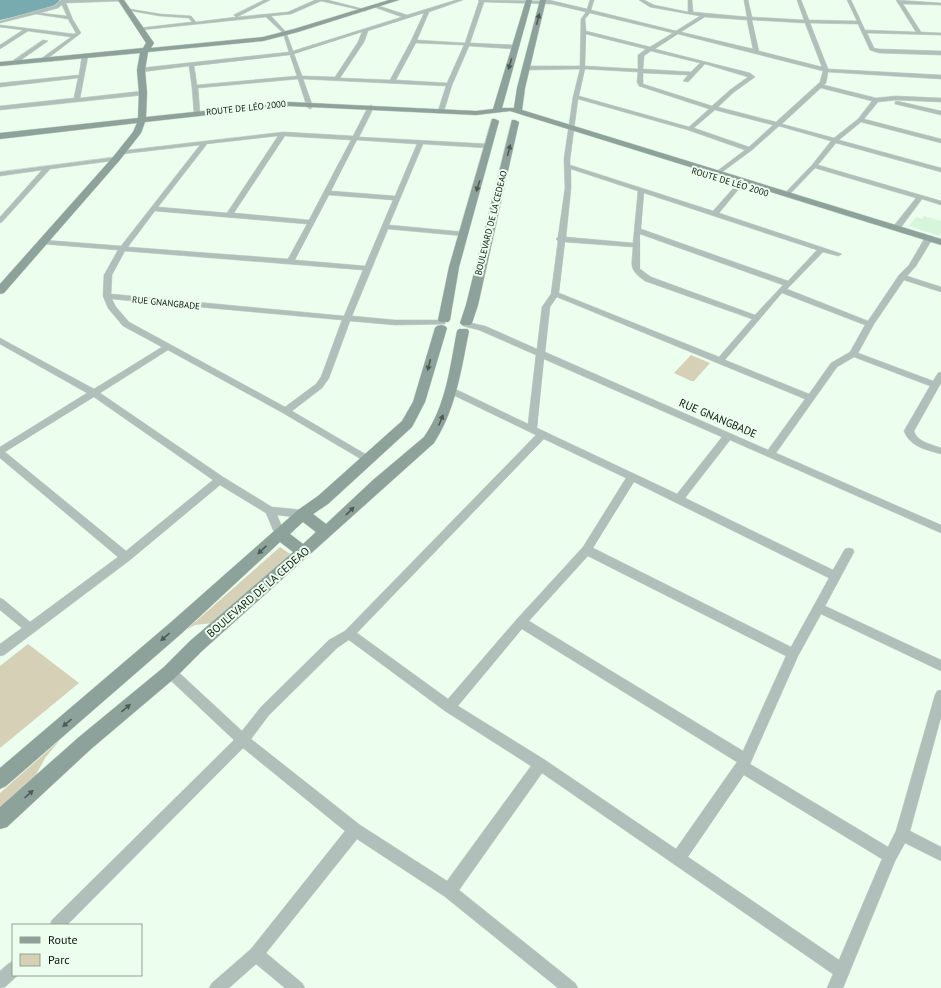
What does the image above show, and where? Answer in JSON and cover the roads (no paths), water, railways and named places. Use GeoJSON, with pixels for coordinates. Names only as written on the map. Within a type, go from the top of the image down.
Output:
{"type":"FeatureCollection","features":[{"type":"Feature","properties":{"kind":"main road"},"geometry":{"type":"LineString","coordinates":[[0,291],[119,156],[137,133],[141,121],[143,54],[150,43],[121,0]]}},
{"type":"Feature","properties":{"kind":"main road"},"geometry":{"type":"LineString","coordinates":[[0,63],[147,48],[251,40],[284,33],[388,0]]}},
{"type":"Feature","properties":{"kind":"main road"},"geometry":{"type":"LineString","coordinates":[[363,9],[396,0]]}},
{"type":"Feature","properties":{"kind":"main road","name":"BOULEVARD DE LA CEDEAO"},"geometry":{"type":"LineString","coordinates":[[0,780],[176,628],[303,514],[323,500],[369,460],[407,424],[419,402],[442,324],[454,267],[488,146],[494,115],[528,1]]}},
{"type":"Feature","properties":{"kind":"main road","name":"BOULEVARD DE LA CEDEAO"},"geometry":{"type":"LineString","coordinates":[[0,820],[85,743],[170,672],[201,641],[304,552],[434,433],[442,418],[465,327],[474,298],[518,117],[519,98],[543,1]]}},
{"type":"Feature","properties":{"kind":"main road"},"geometry":{"type":"LineString","coordinates":[[0,63],[85,56],[147,48]]}},
{"type":"Feature","properties":{"kind":"main road","name":"ROUTE DE LÉO 2000"},"geometry":{"type":"LineString","coordinates":[[0,137],[277,105],[310,105],[441,111],[494,115]]}},
{"type":"Feature","properties":{"kind":"main road","name":"ROUTE DE LÉO 2000"},"geometry":{"type":"LineString","coordinates":[[141,121],[310,105]]}},
{"type":"Feature","properties":{"kind":"main road","name":"ROUTE DE LÉO 2000"},"geometry":{"type":"LineString","coordinates":[[371,108],[494,115]]}},
{"type":"Feature","properties":{"kind":"main road"},"geometry":{"type":"LineString","coordinates":[[506,109],[518,117],[505,123],[494,115],[506,109]]}},
{"type":"Feature","properties":{"kind":"main road","name":"ROUTE DE LÉO 2000"},"geometry":{"type":"LineString","coordinates":[[518,117],[718,173],[896,228],[941,247]]}},
{"type":"Feature","properties":{"kind":"main road","name":"ROUTE DE LÉO 2000"},"geometry":{"type":"LineString","coordinates":[[572,131],[740,184],[927,240],[941,242]]}},
{"type":"Feature","properties":{"kind":"main road"},"geometry":{"type":"LineString","coordinates":[[442,324],[450,333],[465,327]]}},
{"type":"Feature","properties":{"kind":"main road"},"geometry":{"type":"LineString","coordinates":[[303,514],[326,532]]}},
{"type":"Feature","properties":{"kind":"main road"},"geometry":{"type":"LineString","coordinates":[[280,534],[304,552]]}},
{"type":"Feature","properties":{"kind":"street"},"geometry":{"type":"LineString","coordinates":[[0,22],[56,7],[63,1],[121,0]]}},
{"type":"Feature","properties":{"kind":"street"},"geometry":{"type":"LineString","coordinates":[[229,19],[268,0]]}},
{"type":"Feature","properties":{"kind":"street"},"geometry":{"type":"LineString","coordinates":[[141,29],[289,13],[320,0],[363,9]]}},
{"type":"Feature","properties":{"kind":"street"},"geometry":{"type":"LineString","coordinates":[[142,70],[292,53],[461,0]]}},
{"type":"Feature","properties":{"kind":"street"},"geometry":{"type":"LineString","coordinates":[[441,111],[449,85],[467,44],[481,0],[543,1],[756,51],[826,70],[941,77]]}},
{"type":"Feature","properties":{"kind":"street"},"geometry":{"type":"LineString","coordinates":[[532,429],[542,355],[546,307],[554,294],[560,239],[567,196],[568,166],[572,131],[576,97],[579,89],[582,68],[584,32],[583,19],[592,0]]}},
{"type":"Feature","properties":{"kind":"street"},"geometry":{"type":"LineString","coordinates":[[641,0],[643,3],[664,10],[702,16],[860,23]]}},
{"type":"Feature","properties":{"kind":"street"},"geometry":{"type":"LineString","coordinates":[[690,0],[691,14]]}},
{"type":"Feature","properties":{"kind":"street"},"geometry":{"type":"LineString","coordinates":[[746,0],[756,51]]}},
{"type":"Feature","properties":{"kind":"street"},"geometry":{"type":"LineString","coordinates":[[718,173],[750,149],[823,83],[826,70],[799,0]]}},
{"type":"Feature","properties":{"kind":"street"},"geometry":{"type":"LineString","coordinates":[[848,0],[872,49],[941,54]]}},
{"type":"Feature","properties":{"kind":"street"},"geometry":{"type":"LineString","coordinates":[[45,58],[79,33],[69,18],[69,12],[63,1]]}},
{"type":"Feature","properties":{"kind":"street"},"geometry":{"type":"LineString","coordinates":[[899,1],[941,4]]}},
{"type":"Feature","properties":{"kind":"street"},"geometry":{"type":"LineString","coordinates":[[899,1],[919,33]]}},
{"type":"Feature","properties":{"kind":"street"},"geometry":{"type":"LineString","coordinates":[[376,6],[407,17]]}},
{"type":"Feature","properties":{"kind":"street"},"geometry":{"type":"LineString","coordinates":[[126,8],[160,15],[191,17],[195,23]]}},
{"type":"Feature","properties":{"kind":"street"},"geometry":{"type":"LineString","coordinates":[[392,82],[414,41],[427,11]]}},
{"type":"Feature","properties":{"kind":"street"},"geometry":{"type":"LineString","coordinates":[[30,14],[69,18]]}},
{"type":"Feature","properties":{"kind":"street"},"geometry":{"type":"LineString","coordinates":[[267,15],[284,33],[310,105]]}},
{"type":"Feature","properties":{"kind":"street"},"geometry":{"type":"LineString","coordinates":[[702,16],[641,55],[641,85],[646,88],[701,105],[941,170]]}},
{"type":"Feature","properties":{"kind":"street"},"geometry":{"type":"LineString","coordinates":[[0,26],[76,36]]}},
{"type":"Feature","properties":{"kind":"street"},"geometry":{"type":"LineString","coordinates":[[1,45],[27,30]]}},
{"type":"Feature","properties":{"kind":"street"},"geometry":{"type":"LineString","coordinates":[[337,78],[361,42],[366,30]]}},
{"type":"Feature","properties":{"kind":"street"},"geometry":{"type":"LineString","coordinates":[[863,31],[941,34]]}},
{"type":"Feature","properties":{"kind":"street"},"geometry":{"type":"LineString","coordinates":[[584,32],[748,74],[752,78],[732,91],[690,130]]}},
{"type":"Feature","properties":{"kind":"street"},"geometry":{"type":"LineString","coordinates":[[16,61],[45,41]]}},
{"type":"Feature","properties":{"kind":"street"},"geometry":{"type":"LineString","coordinates":[[414,41],[515,46]]}},
{"type":"Feature","properties":{"kind":"street"},"geometry":{"type":"LineString","coordinates":[[77,100],[85,56]]}},
{"type":"Feature","properties":{"kind":"street"},"geometry":{"type":"LineString","coordinates":[[686,81],[704,62]]}},
{"type":"Feature","properties":{"kind":"street"},"geometry":{"type":"LineString","coordinates":[[191,65],[197,114]]}},
{"type":"Feature","properties":{"kind":"street"},"geometry":{"type":"LineString","coordinates":[[527,68],[582,68],[694,74]]}},
{"type":"Feature","properties":{"kind":"street"},"geometry":{"type":"LineString","coordinates":[[0,85],[81,76]]}},
{"type":"Feature","properties":{"kind":"street"},"geometry":{"type":"LineString","coordinates":[[195,88],[299,77],[449,85]]}},
{"type":"Feature","properties":{"kind":"street"},"geometry":{"type":"LineString","coordinates":[[820,86],[876,100],[896,98],[941,100]]}},
{"type":"Feature","properties":{"kind":"street"},"geometry":{"type":"LineString","coordinates":[[0,108],[143,93]]}},
{"type":"Feature","properties":{"kind":"street"},"geometry":{"type":"LineString","coordinates":[[576,97],[750,149]]}},
{"type":"Feature","properties":{"kind":"street"},"geometry":{"type":"LineString","coordinates":[[883,99],[941,113]]}},
{"type":"Feature","properties":{"kind":"street"},"geometry":{"type":"LineString","coordinates":[[786,195],[814,166],[834,141],[860,120],[876,100]]}},
{"type":"Feature","properties":{"kind":"street"},"geometry":{"type":"LineString","coordinates":[[291,261],[325,193],[371,108]]}},
{"type":"Feature","properties":{"kind":"street"},"geometry":{"type":"LineString","coordinates":[[860,120],[941,141]]}},
{"type":"Feature","properties":{"kind":"street"},"geometry":{"type":"LineString","coordinates":[[230,214],[283,134]]}},
{"type":"Feature","properties":{"kind":"street"},"geometry":{"type":"LineString","coordinates":[[0,174],[48,168],[205,143],[283,134],[355,137],[488,146]]}},
{"type":"Feature","properties":{"kind":"street"},"geometry":{"type":"LineString","coordinates":[[286,410],[322,382],[420,141]]}},
{"type":"Feature","properties":{"kind":"street"},"geometry":{"type":"LineString","coordinates":[[205,143],[155,209],[123,248],[108,275],[107,296],[112,308],[126,324],[286,410],[369,460]]}},
{"type":"Feature","properties":{"kind":"street"},"geometry":{"type":"LineString","coordinates":[[568,166],[821,250],[838,254]]}},
{"type":"Feature","properties":{"kind":"street"},"geometry":{"type":"LineString","coordinates":[[814,166],[941,203]]}},
{"type":"Feature","properties":{"kind":"street"},"geometry":{"type":"LineString","coordinates":[[0,221],[48,168]]}},
{"type":"Feature","properties":{"kind":"street"},"geometry":{"type":"LineString","coordinates":[[714,214],[740,184]]}},
{"type":"Feature","properties":{"kind":"street"},"geometry":{"type":"LineString","coordinates":[[641,190],[636,245],[636,269],[645,277],[757,318]]}},
{"type":"Feature","properties":{"kind":"street"},"geometry":{"type":"LineString","coordinates":[[325,193],[396,198]]}},
{"type":"Feature","properties":{"kind":"street"},"geometry":{"type":"LineString","coordinates":[[896,228],[920,197]]}},
{"type":"Feature","properties":{"kind":"street"},"geometry":{"type":"LineString","coordinates":[[155,209],[230,214],[311,222]]}},
{"type":"Feature","properties":{"kind":"street"},"geometry":{"type":"LineString","coordinates":[[0,212],[9,212]]}},
{"type":"Feature","properties":{"kind":"street"},"geometry":{"type":"LineString","coordinates":[[385,227],[464,234]]}},
{"type":"Feature","properties":{"kind":"street"},"geometry":{"type":"LineString","coordinates":[[637,230],[789,284]]}},
{"type":"Feature","properties":{"kind":"street"},"geometry":{"type":"LineString","coordinates":[[560,239],[636,245]]}},
{"type":"Feature","properties":{"kind":"street"},"geometry":{"type":"LineString","coordinates":[[771,453],[834,365],[853,354],[870,324],[902,277],[912,266],[927,240]]}},
{"type":"Feature","properties":{"kind":"street"},"geometry":{"type":"LineString","coordinates":[[43,242],[368,268]]}},
{"type":"Feature","properties":{"kind":"street"},"geometry":{"type":"LineString","coordinates":[[720,361],[781,290],[789,284],[821,250]]}},
{"type":"Feature","properties":{"kind":"street"},"geometry":{"type":"LineString","coordinates":[[902,277],[941,290]]}},
{"type":"Feature","properties":{"kind":"street"},"geometry":{"type":"LineString","coordinates":[[781,290],[870,324]]}},
{"type":"Feature","properties":{"kind":"street"},"geometry":{"type":"LineString","coordinates":[[554,294],[811,398]]}},
{"type":"Feature","properties":{"kind":"street","name":"RUE GNANGBADE"},"geometry":{"type":"LineString","coordinates":[[107,296],[409,324],[416,326],[442,324]]}},
{"type":"Feature","properties":{"kind":"street","name":"RUE GNANGBADE"},"geometry":{"type":"LineString","coordinates":[[465,327],[486,330],[771,453],[941,529]]}},
{"type":"Feature","properties":{"kind":"street"},"geometry":{"type":"LineString","coordinates":[[0,340],[94,393],[220,480],[270,510],[303,514]]}},
{"type":"Feature","properties":{"kind":"street"},"geometry":{"type":"LineString","coordinates":[[126,557],[0,452],[168,347]]}},
{"type":"Feature","properties":{"kind":"street"},"geometry":{"type":"LineString","coordinates":[[853,354],[935,385]]}},
{"type":"Feature","properties":{"kind":"street"},"geometry":{"type":"LineString","coordinates":[[941,375],[909,431],[910,435],[917,442],[941,451]]}},
{"type":"Feature","properties":{"kind":"street"},"geometry":{"type":"LineString","coordinates":[[450,390],[835,576]]}},
{"type":"Feature","properties":{"kind":"street"},"geometry":{"type":"LineString","coordinates":[[58,924],[243,740],[276,701],[333,644],[349,634],[543,434]]}},
{"type":"Feature","properties":{"kind":"street"},"geometry":{"type":"LineString","coordinates":[[678,500],[729,435]]}},
{"type":"Feature","properties":{"kind":"street"},"geometry":{"type":"LineString","coordinates":[[449,707],[521,622],[587,550],[632,477]]}},
{"type":"Feature","properties":{"kind":"street"},"geometry":{"type":"LineString","coordinates":[[0,651],[126,557],[220,480]]}},
{"type":"Feature","properties":{"kind":"street"},"geometry":{"type":"LineString","coordinates":[[270,510],[280,534]]}},
{"type":"Feature","properties":{"kind":"street"},"geometry":{"type":"LineString","coordinates":[[587,550],[793,654]]}},
{"type":"Feature","properties":{"kind":"street"},"geometry":{"type":"LineString","coordinates":[[678,858],[743,763],[793,654],[849,552]]}},
{"type":"Feature","properties":{"kind":"street"},"geometry":{"type":"LineString","coordinates":[[0,603],[29,628]]}},
{"type":"Feature","properties":{"kind":"street"},"geometry":{"type":"LineString","coordinates":[[818,608],[941,666]]}},
{"type":"Feature","properties":{"kind":"street"},"geometry":{"type":"LineString","coordinates":[[521,622],[890,856]]}},
{"type":"Feature","properties":{"kind":"street"},"geometry":{"type":"LineString","coordinates":[[349,634],[449,707],[540,764],[842,971]]}},
{"type":"Feature","properties":{"kind":"street"},"geometry":{"type":"LineString","coordinates":[[170,672],[243,740],[355,830],[449,891],[570,988]]}},
{"type":"Feature","properties":{"kind":"street"},"geometry":{"type":"LineString","coordinates":[[835,988],[890,856],[902,834],[941,695]]}},
{"type":"Feature","properties":{"kind":"street"},"geometry":{"type":"LineString","coordinates":[[449,891],[540,764]]}},
{"type":"Feature","properties":{"kind":"street"},"geometry":{"type":"LineString","coordinates":[[217,988],[256,954],[355,830]]}},
{"type":"Feature","properties":{"kind":"street"},"geometry":{"type":"LineString","coordinates":[[902,834],[941,854]]}},
{"type":"Feature","properties":{"kind":"street"},"geometry":{"type":"LineString","coordinates":[[256,954],[298,988]]}},
{"type":"Feature","properties":{"kind":"street"},"geometry":{"type":"LineString","coordinates":[[0,982],[12,970]]}},
{"type":"Feature","properties":{"kind":"water"},"geometry":{"type":"Polygon","coordinates":[[[0,0],[60,1],[56,5],[41,11],[0,20],[0,0]]]}}]}
